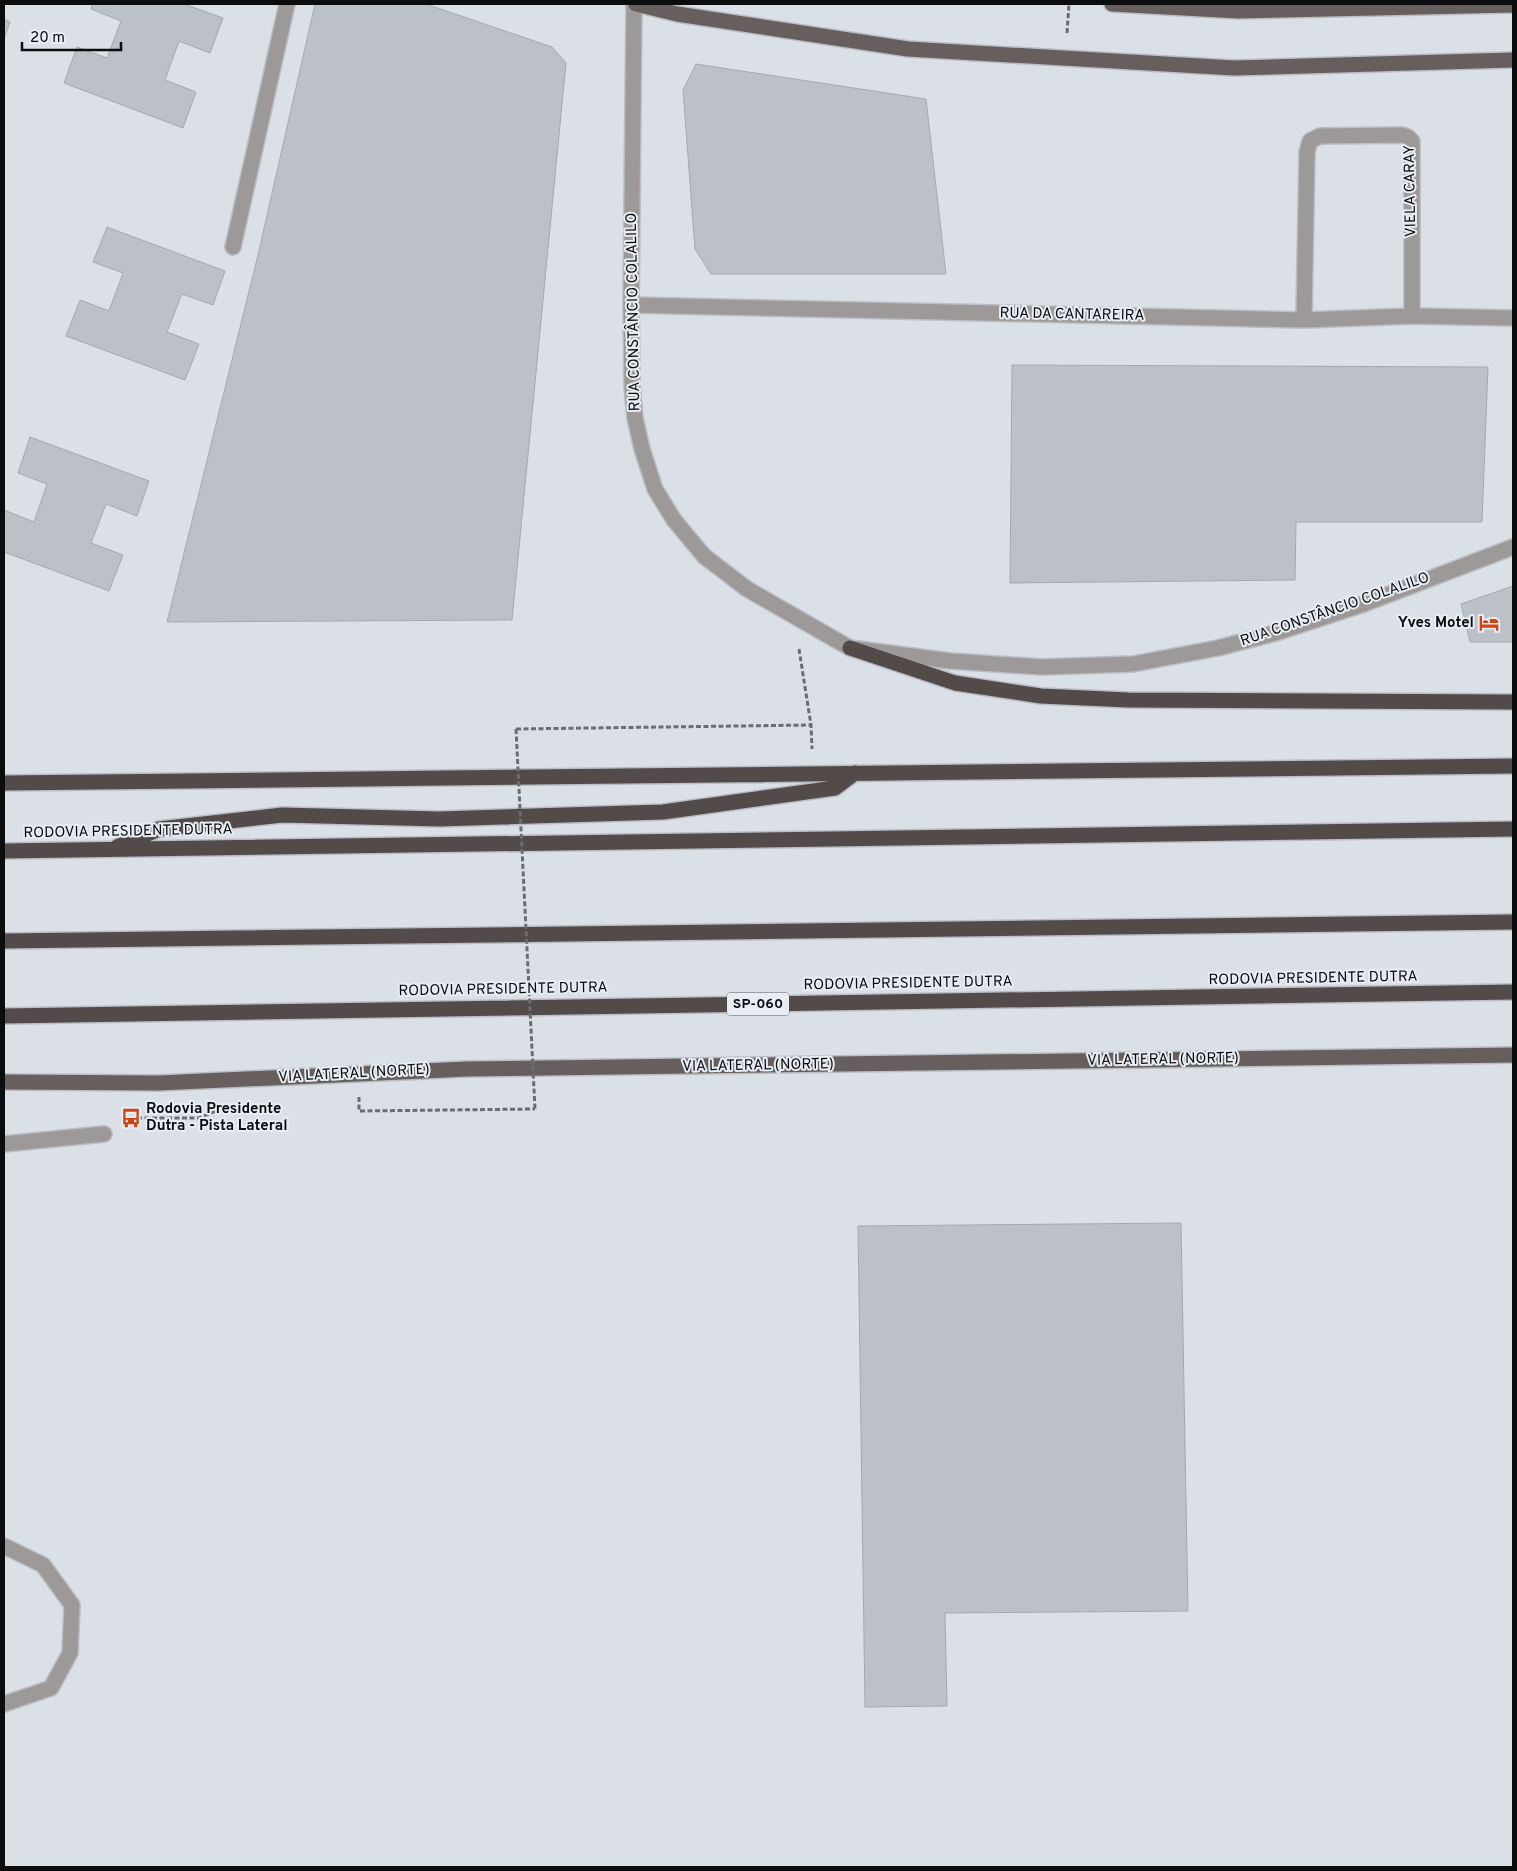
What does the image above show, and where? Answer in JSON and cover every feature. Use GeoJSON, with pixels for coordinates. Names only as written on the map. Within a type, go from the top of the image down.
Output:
{"type":"FeatureCollection","features":[{"type":"Feature","properties":{"kind":"highway"},"geometry":{"type":"LineString","coordinates":[[850,648],[955,683],[1041,696],[1138,700],[1513,702]]}},
{"type":"Feature","properties":{"kind":"highway"},"geometry":{"type":"LineString","coordinates":[[4,783],[1513,766]]}},
{"type":"Feature","properties":{"kind":"highway"},"geometry":{"type":"LineString","coordinates":[[111,850],[159,829],[282,815],[439,819],[663,812],[835,788],[855,773]]}},
{"type":"Feature","properties":{"kind":"highway","name":"RODOVIA PRESIDENTE DUTRA"},"geometry":{"type":"LineString","coordinates":[[4,851],[1513,829]]}},
{"type":"Feature","properties":{"kind":"highway"},"geometry":{"type":"LineString","coordinates":[[4,941],[1513,922]]}},
{"type":"Feature","properties":{"kind":"highway","name":"RODOVIA PRESIDENTE DUTRA"},"geometry":{"type":"LineString","coordinates":[[4,1016],[1513,992]]}},
{"type":"Feature","properties":{"kind":"main road"},"geometry":{"type":"LineString","coordinates":[[635,4],[677,14],[908,49],[1234,68],[1513,60]]}},
{"type":"Feature","properties":{"kind":"main road"},"geometry":{"type":"LineString","coordinates":[[1112,4],[1238,7],[1513,5]]}},
{"type":"Feature","properties":{"kind":"main road","name":"VIA LATERAL (NORTE)"},"geometry":{"type":"LineString","coordinates":[[4,1082],[159,1083],[467,1069],[1513,1055]]}},
{"type":"Feature","properties":{"kind":"street"},"geometry":{"type":"LineString","coordinates":[[233,247],[287,4]]}},
{"type":"Feature","properties":{"kind":"street","name":"RUA CONSTÂNCIO COLALILO"},"geometry":{"type":"LineString","coordinates":[[635,4],[631,305],[632,386],[635,418],[642,449],[655,489],[674,520],[704,556],[747,590],[850,648],[950,661],[1042,667],[1133,664],[1218,648],[1279,632],[1361,604],[1513,547]]}},
{"type":"Feature","properties":{"kind":"street","name":"VIELA CARAY"},"geometry":{"type":"LineString","coordinates":[[1304,320],[1307,152],[1310,141],[1320,136],[1402,135],[1412,141],[1412,316]]}},
{"type":"Feature","properties":{"kind":"street","name":"RUA DA CANTAREIRA"},"geometry":{"type":"LineString","coordinates":[[631,305],[1304,320],[1412,316],[1513,318]]}},
{"type":"Feature","properties":{"kind":"street"},"geometry":{"type":"LineString","coordinates":[[4,1144],[104,1134]]}},
{"type":"Feature","properties":{"kind":"street"},"geometry":{"type":"LineString","coordinates":[[4,1546],[43,1565],[72,1605],[70,1653],[51,1688],[4,1704]]}},
{"type":"Feature","properties":{"kind":"path"},"geometry":{"type":"LineString","coordinates":[[369,1095],[359,1095],[359,1111],[535,1110],[516,729],[811,724],[794,618]]}},
{"type":"Feature","properties":{"kind":"path"},"geometry":{"type":"LineString","coordinates":[[112,1119],[199,1118],[231,1105]]}},
{"type":"Feature","properties":{"kind":"building"},"geometry":{"type":"Polygon","coordinates":[[[93,4],[184,4],[223,18],[210,53],[179,41],[165,80],[196,92],[183,128],[64,83],[77,47],[107,58],[121,21],[91,9],[93,4]]]}},
{"type":"Feature","properties":{"kind":"building"},"geometry":{"type":"Polygon","coordinates":[[[315,4],[426,4],[552,47],[566,63],[512,620],[167,622],[258,255],[315,4]]]}},
{"type":"Feature","properties":{"kind":"building"},"geometry":{"type":"Polygon","coordinates":[[[4,19],[10,22],[4,39],[4,19]]]}},
{"type":"Feature","properties":{"kind":"building"},"geometry":{"type":"Polygon","coordinates":[[[696,64],[926,99],[946,274],[711,274],[695,249],[683,90],[696,64]]]}},
{"type":"Feature","properties":{"kind":"building"},"geometry":{"type":"Polygon","coordinates":[[[107,227],[225,271],[213,305],[182,294],[167,332],[199,344],[185,380],[66,336],[80,300],[109,311],[123,273],[93,262],[107,227]]]}},
{"type":"Feature","properties":{"kind":"building"},"geometry":{"type":"Polygon","coordinates":[[[1012,365],[1488,367],[1482,522],[1296,522],[1295,580],[1010,583],[1012,365]]]}},
{"type":"Feature","properties":{"kind":"building"},"geometry":{"type":"Polygon","coordinates":[[[30,437],[149,481],[137,516],[106,504],[91,543],[123,555],[109,591],[4,552],[4,510],[34,522],[47,484],[18,473],[30,437]]]}},
{"type":"Feature","properties":{"kind":"building","name":"Yves Motel"},"geometry":{"type":"Polygon","coordinates":[[[1513,586],[1513,642],[1470,642],[1461,604],[1513,586]]]}},
{"type":"Feature","properties":{"kind":"building"},"geometry":{"type":"Polygon","coordinates":[[[1181,1223],[1188,1611],[945,1613],[947,1706],[865,1707],[858,1226],[1181,1223]]]}},
{"type":"Feature","properties":{"kind":"place","name":"Yves Motel"},"geometry":{"type":"Point","coordinates":[1489,623]}},
{"type":"Feature","properties":{"kind":"place","name":"Rodovia Presidente Dutra - Pista Lateral"},"geometry":{"type":"Point","coordinates":[131,1118]}}]}
